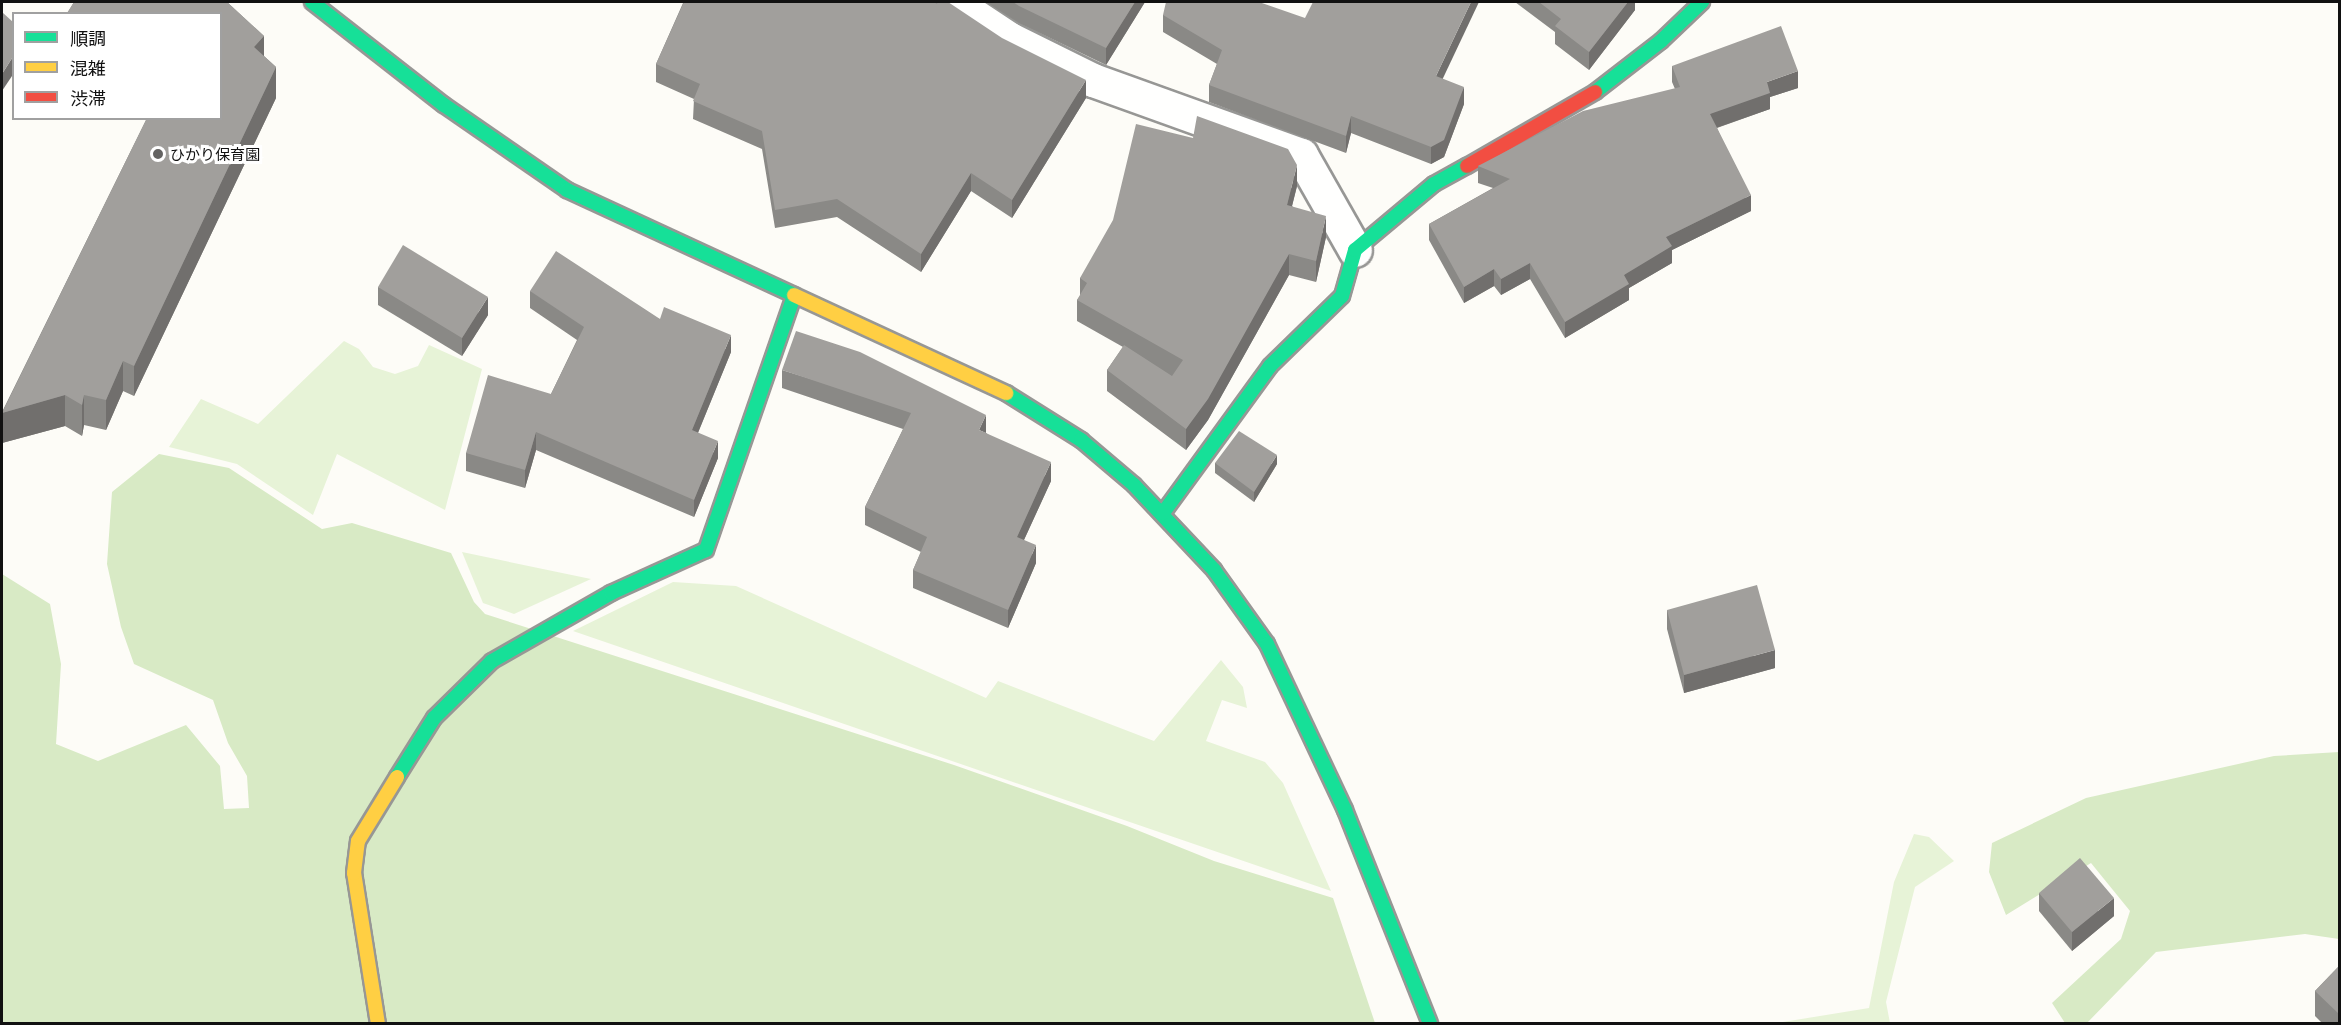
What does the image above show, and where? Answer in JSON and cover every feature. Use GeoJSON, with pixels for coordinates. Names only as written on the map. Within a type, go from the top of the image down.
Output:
{"type":"FeatureCollection","features":[{"type":"Feature","properties":{"kind":"street"},"geometry":{"type":"LineString","coordinates":[[312,2],[444,105],[567,190],[1010,395],[1081,440],[1163,513],[1214,570],[1267,645],[1345,810],[1430,1023]]}},
{"type":"Feature","properties":{"kind":"street"},"geometry":{"type":"LineString","coordinates":[[954,2],[1010,39],[1093,80],[1301,155],[1355,250]]}},
{"type":"Feature","properties":{"kind":"street"},"geometry":{"type":"LineString","coordinates":[[1163,513],[1270,366],[1342,296],[1355,250],[1434,184],[1585,100],[1660,41],[1702,2]]}},
{"type":"Feature","properties":{"kind":"street"},"geometry":{"type":"LineString","coordinates":[[378,1023],[354,873],[358,841],[434,718],[492,661],[610,593],[706,550],[794,296]]}},
{"type":"Feature","properties":{"kind":"green space"},"geometry":{"type":"Polygon","coordinates":[[[344,341],[359,349],[373,367],[395,374],[418,366],[429,345],[482,369],[445,510],[337,454],[313,515],[237,464],[169,447],[201,399],[258,424],[344,341]]]}},
{"type":"Feature","properties":{"kind":"green space"},"geometry":{"type":"Polygon","coordinates":[[[159,454],[229,468],[322,529],[352,523],[451,553],[474,602],[485,614],[954,765],[1127,826],[1214,861],[1333,898],[1375,1023],[2,1024],[2,574],[50,604],[61,664],[56,744],[98,761],[186,725],[220,766],[224,809],[249,808],[247,776],[228,743],[213,700],[134,664],[121,627],[107,564],[112,492],[159,454]]]}},
{"type":"Feature","properties":{"kind":"green space"},"geometry":{"type":"Polygon","coordinates":[[[462,552],[591,579],[514,614],[483,603],[462,552]]]}},
{"type":"Feature","properties":{"kind":"green space"},"geometry":{"type":"Polygon","coordinates":[[[673,582],[736,586],[986,698],[998,681],[1154,741],[1221,660],[1243,687],[1247,708],[1222,700],[1206,741],[1265,762],[1283,783],[1331,891],[573,631],[673,582]]]}},
{"type":"Feature","properties":{"kind":"green space"},"geometry":{"type":"Polygon","coordinates":[[[2339,752],[2339,939],[2305,934],[2156,952],[2087,1023],[2065,1023],[2052,1003],[2121,939],[2130,911],[2091,863],[2006,915],[1989,872],[1992,843],[2086,798],[2274,756],[2339,752]]]}},
{"type":"Feature","properties":{"kind":"green space"},"geometry":{"type":"Polygon","coordinates":[[[1914,834],[1929,837],[1954,861],[1915,887],[1886,1002],[1890,1023],[1777,1023],[1869,1008],[1894,882],[1914,834]]]}},
{"type":"Feature","properties":{"kind":"building"},"geometry":{"type":"Polygon","coordinates":[[[74,2],[227,2],[264,36],[254,47],[276,67],[134,366],[123,361],[106,400],[84,395],[82,405],[65,395],[2,413],[146,120],[222,120],[222,12],[68,12],[74,2]]]}},
{"type":"Feature","properties":{"kind":"building"},"geometry":{"type":"Polygon","coordinates":[[[684,2],[934,2],[937,4],[948,2],[1002,38],[1086,80],[1012,200],[971,173],[921,254],[837,199],[775,210],[762,131],[693,101],[700,84],[656,64],[684,2]]]}},
{"type":"Feature","properties":{"kind":"building"},"geometry":{"type":"Polygon","coordinates":[[[1013,2],[1135,2],[1106,48],[1013,2]]]}},
{"type":"Feature","properties":{"kind":"building"},"geometry":{"type":"Polygon","coordinates":[[[1166,2],[1259,2],[1305,18],[1313,2],[1471,2],[1436,76],[1464,87],[1444,140],[1431,147],[1351,116],[1346,136],[1209,85],[1222,50],[1163,15],[1166,2]]]}},
{"type":"Feature","properties":{"kind":"building"},"geometry":{"type":"Polygon","coordinates":[[[1539,2],[1628,2],[1589,52],[1555,26],[1561,19],[1539,2]]]}},
{"type":"Feature","properties":{"kind":"building"},"geometry":{"type":"Polygon","coordinates":[[[2,12],[12,21],[12,58],[2,74],[2,12]]]}},
{"type":"Feature","properties":{"kind":"building"},"geometry":{"type":"Polygon","coordinates":[[[1781,26],[1798,71],[1767,82],[1770,93],[1710,114],[1751,195],[1666,237],[1672,246],[1624,275],[1629,284],[1565,322],[1530,263],[1501,279],[1494,269],[1464,287],[1429,224],[1510,179],[1478,166],[1583,111],[1680,87],[1672,66],[1781,26]]]}},
{"type":"Feature","properties":{"kind":"building"},"geometry":{"type":"Polygon","coordinates":[[[1197,116],[1288,149],[1297,165],[1287,205],[1326,216],[1316,261],[1289,254],[1208,399],[1186,429],[1107,370],[1124,345],[1172,376],[1183,360],[1077,300],[1087,283],[1080,278],[1113,220],[1136,124],[1193,138],[1197,116]]]}},
{"type":"Feature","properties":{"kind":"building"},"geometry":{"type":"Polygon","coordinates":[[[403,245],[488,297],[462,338],[378,287],[403,245]]]}},
{"type":"Feature","properties":{"kind":"building"},"geometry":{"type":"Polygon","coordinates":[[[556,251],[660,319],[664,307],[731,335],[692,430],[718,441],[694,500],[536,432],[525,470],[466,453],[488,375],[551,394],[584,327],[530,291],[556,251]]]}},
{"type":"Feature","properties":{"kind":"building"},"geometry":{"type":"Polygon","coordinates":[[[796,331],[860,352],[986,415],[979,430],[1051,462],[1017,537],[1036,545],[1008,610],[913,570],[927,537],[865,507],[911,413],[782,370],[796,331]]]}},
{"type":"Feature","properties":{"kind":"building"},"geometry":{"type":"Polygon","coordinates":[[[1239,431],[1277,455],[1254,492],[1215,463],[1239,431]]]}},
{"type":"Feature","properties":{"kind":"building"},"geometry":{"type":"Polygon","coordinates":[[[1757,585],[1775,650],[1684,675],[1667,610],[1757,585]]]}},
{"type":"Feature","properties":{"kind":"building"},"geometry":{"type":"Polygon","coordinates":[[[2080,858],[2114,898],[2072,932],[2039,893],[2080,858]]]}},
{"type":"Feature","properties":{"kind":"building"},"geometry":{"type":"Polygon","coordinates":[[[2340,965],[2340,1015],[2315,991],[2340,965]]]}},
{"type":"Feature","properties":{"kind":"traffic: fast"},"geometry":{"type":"LineString","coordinates":[[312,2],[444,105],[567,190],[794,295]]}},
{"type":"Feature","properties":{"kind":"traffic: fast"},"geometry":{"type":"LineString","coordinates":[[1595,92],[1661,41],[1702,2]]}},
{"type":"Feature","properties":{"kind":"traffic: fast"},"geometry":{"type":"LineString","coordinates":[[1163,513],[1270,366],[1342,296],[1355,250],[1434,184],[1467,166]]}},
{"type":"Feature","properties":{"kind":"traffic: fast"},"geometry":{"type":"LineString","coordinates":[[397,777],[434,718],[492,661],[611,593],[706,550],[794,296]]}},
{"type":"Feature","properties":{"kind":"traffic: fast"},"geometry":{"type":"LineString","coordinates":[[1006,393],[1081,440],[1134,485],[1214,570],[1267,644],[1345,810],[1430,1024]]}},
{"type":"Feature","properties":{"kind":"traffic: slow"},"geometry":{"type":"LineString","coordinates":[[794,295],[1006,393]]}},
{"type":"Feature","properties":{"kind":"traffic: slow"},"geometry":{"type":"LineString","coordinates":[[378,1024],[354,873],[358,841],[397,777]]}},
{"type":"Feature","properties":{"kind":"traffic: jam"},"geometry":{"type":"LineString","coordinates":[[1467,166],[1595,92]]}},
{"type":"Feature","properties":{"kind":"place","name":"ひかり保育園"},"geometry":{"type":"Point","coordinates":[158,154]}}]}
